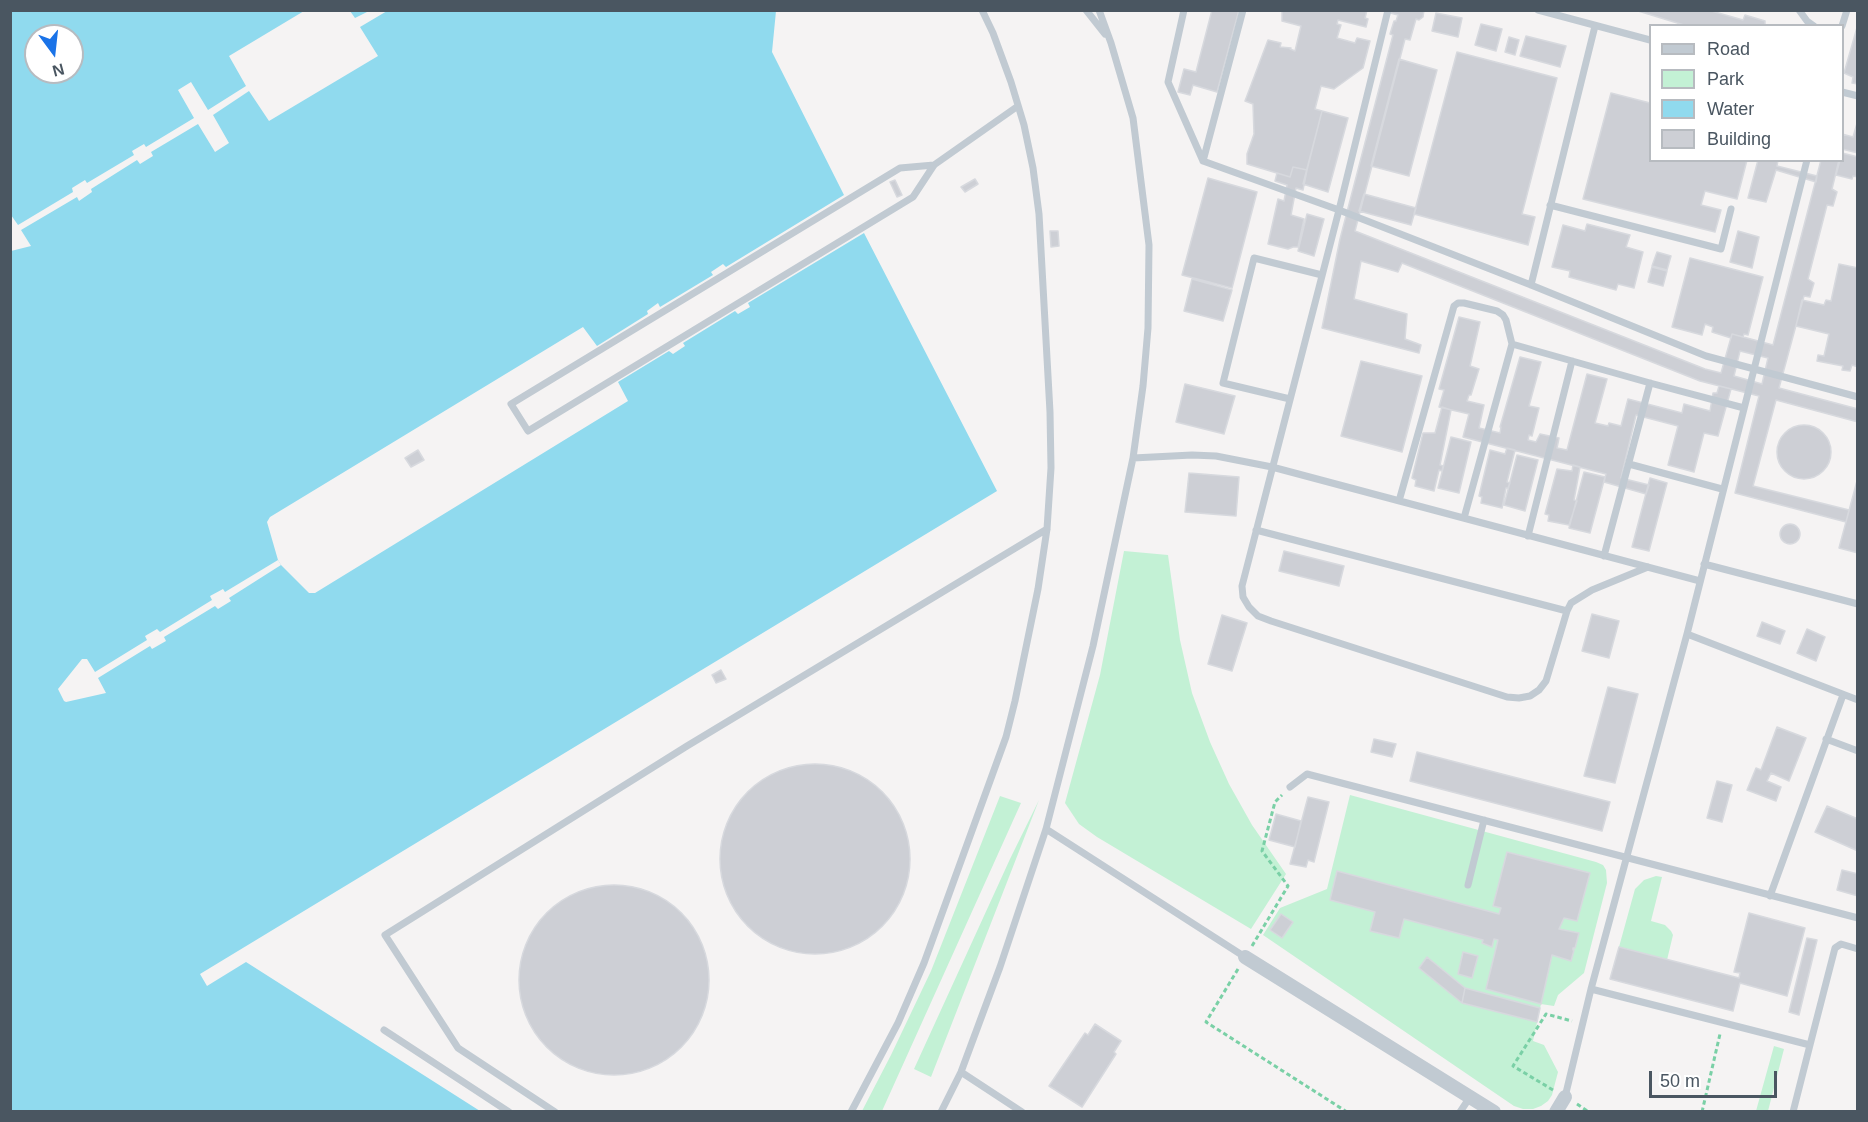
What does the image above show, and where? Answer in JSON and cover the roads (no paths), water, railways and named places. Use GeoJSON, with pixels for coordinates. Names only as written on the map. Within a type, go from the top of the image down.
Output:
{"type":"FeatureCollection","features":[{"type":"Feature","properties":{"kind":"street"},"geometry":{"type":"LineString","coordinates":[[1245,957],[1494,1112]]}},
{"type":"Feature","properties":{"kind":"street"},"geometry":{"type":"LineString","coordinates":[[1556,1112],[1565,1097]]}},
{"type":"Feature","properties":{"kind":"lane"},"geometry":{"type":"LineString","coordinates":[[851,1112],[898,1023],[924,963],[1006,737],[1038,589],[1047,529],[1051,468],[1050,412],[1039,214],[1033,168],[1018,106],[993,33],[982,10]]}},
{"type":"Feature","properties":{"kind":"lane"},"geometry":{"type":"LineString","coordinates":[[1086,10],[1112,43]]}},
{"type":"Feature","properties":{"kind":"lane"},"geometry":{"type":"LineString","coordinates":[[941,1112],[961,1072],[1000,967],[1046,829],[1093,646],[1133,458],[1148,327],[1149,245],[1133,118],[1112,43],[1099,10]]}},
{"type":"Feature","properties":{"kind":"lane"},"geometry":{"type":"LineString","coordinates":[[1184,10],[1168,82],[1203,161],[1339,210],[1706,356],[1857,397]]}},
{"type":"Feature","properties":{"kind":"lane"},"geometry":{"type":"LineString","coordinates":[[1203,161],[1243,10]]}},
{"type":"Feature","properties":{"kind":"lane"},"geometry":{"type":"LineString","coordinates":[[1388,10],[1242,586],[1244,597],[1249,607],[1258,616],[1507,697],[1519,698],[1530,696],[1539,690],[1545,681],[1571,603],[1592,590],[1648,567]]}},
{"type":"Feature","properties":{"kind":"lane"},"geometry":{"type":"LineString","coordinates":[[1538,10],[1649,40]]}},
{"type":"Feature","properties":{"kind":"lane"},"geometry":{"type":"LineString","coordinates":[[1799,10],[1812,24]]}},
{"type":"Feature","properties":{"kind":"lane"},"geometry":{"type":"LineString","coordinates":[[1531,285],[1595,26]]}},
{"type":"Feature","properties":{"kind":"lane"},"geometry":{"type":"LineString","coordinates":[[934,165],[900,168],[511,404],[528,431],[913,197],[934,165],[1018,106]]}},
{"type":"Feature","properties":{"kind":"lane"},"geometry":{"type":"LineString","coordinates":[[1565,1097],[1591,989],[1687,634],[1806,162]]}},
{"type":"Feature","properties":{"kind":"lane"},"geometry":{"type":"LineString","coordinates":[[1550,205],[1720,249],[1731,208]]}},
{"type":"Feature","properties":{"kind":"lane"},"geometry":{"type":"LineString","coordinates":[[1290,399],[1223,383],[1254,258],[1322,275]]}},
{"type":"Feature","properties":{"kind":"lane"},"geometry":{"type":"LineString","coordinates":[[1399,501],[1454,306],[1464,303],[1497,311],[1503,315],[1512,344],[1464,518]]}},
{"type":"Feature","properties":{"kind":"lane"},"geometry":{"type":"LineString","coordinates":[[1512,344],[1744,408]]}},
{"type":"Feature","properties":{"kind":"lane"},"geometry":{"type":"LineString","coordinates":[[1528,536],[1572,361]]}},
{"type":"Feature","properties":{"kind":"lane"},"geometry":{"type":"LineString","coordinates":[[1604,556],[1650,383]]}},
{"type":"Feature","properties":{"kind":"lane"},"geometry":{"type":"LineString","coordinates":[[1133,458],[1216,456],[1272,467],[1700,581]]}},
{"type":"Feature","properties":{"kind":"lane"},"geometry":{"type":"LineString","coordinates":[[1629,464],[1722,489]]}},
{"type":"Feature","properties":{"kind":"lane"},"geometry":{"type":"LineString","coordinates":[[555,1112],[458,1048],[385,935],[687,746],[1047,529]]}},
{"type":"Feature","properties":{"kind":"lane"},"geometry":{"type":"LineString","coordinates":[[1256,530],[1567,611]]}},
{"type":"Feature","properties":{"kind":"lane"},"geometry":{"type":"LineString","coordinates":[[1704,564],[1857,604]]}},
{"type":"Feature","properties":{"kind":"lane"},"geometry":{"type":"LineString","coordinates":[[1687,634],[1857,700]]}},
{"type":"Feature","properties":{"kind":"lane"},"geometry":{"type":"LineString","coordinates":[[1770,896],[1843,694]]}},
{"type":"Feature","properties":{"kind":"lane"},"geometry":{"type":"LineString","coordinates":[[1826,740],[1857,751]]}},
{"type":"Feature","properties":{"kind":"lane"},"geometry":{"type":"LineString","coordinates":[[1290,787],[1307,774],[1857,918]]}},
{"type":"Feature","properties":{"kind":"lane"},"geometry":{"type":"LineString","coordinates":[[1468,885],[1484,820]]}},
{"type":"Feature","properties":{"kind":"lane"},"geometry":{"type":"LineString","coordinates":[[1046,829],[1245,957]]}},
{"type":"Feature","properties":{"kind":"lane"},"geometry":{"type":"LineString","coordinates":[[1793,1112],[1835,948],[1841,944],[1857,949]]}},
{"type":"Feature","properties":{"kind":"lane"},"geometry":{"type":"LineString","coordinates":[[1591,989],[1810,1045]]}},
{"type":"Feature","properties":{"kind":"lane"},"geometry":{"type":"LineString","coordinates":[[384,1030],[509,1112]]}},
{"type":"Feature","properties":{"kind":"lane"},"geometry":{"type":"LineString","coordinates":[[961,1072],[1022,1112]]}},
{"type":"Feature","properties":{"kind":"lane"},"geometry":{"type":"LineString","coordinates":[[1460,1112],[1470,1097]]}},
{"type":"Feature","properties":{"kind":"water"},"geometry":{"type":"Polygon","coordinates":[[[10,11],[776,11],[772,52],[844,195],[726,267],[723,264],[711,272],[713,275],[660,307],[658,303],[647,311],[648,314],[597,346],[583,327],[270,517],[267,522],[278,560],[309,593],[315,593],[628,401],[618,382],[669,351],[673,354],[685,346],[683,343],[735,311],[738,314],[750,307],[748,303],[864,233],[997,491],[200,974],[207,986],[246,962],[480,1111],[11,1111],[10,11]]]}}]}
